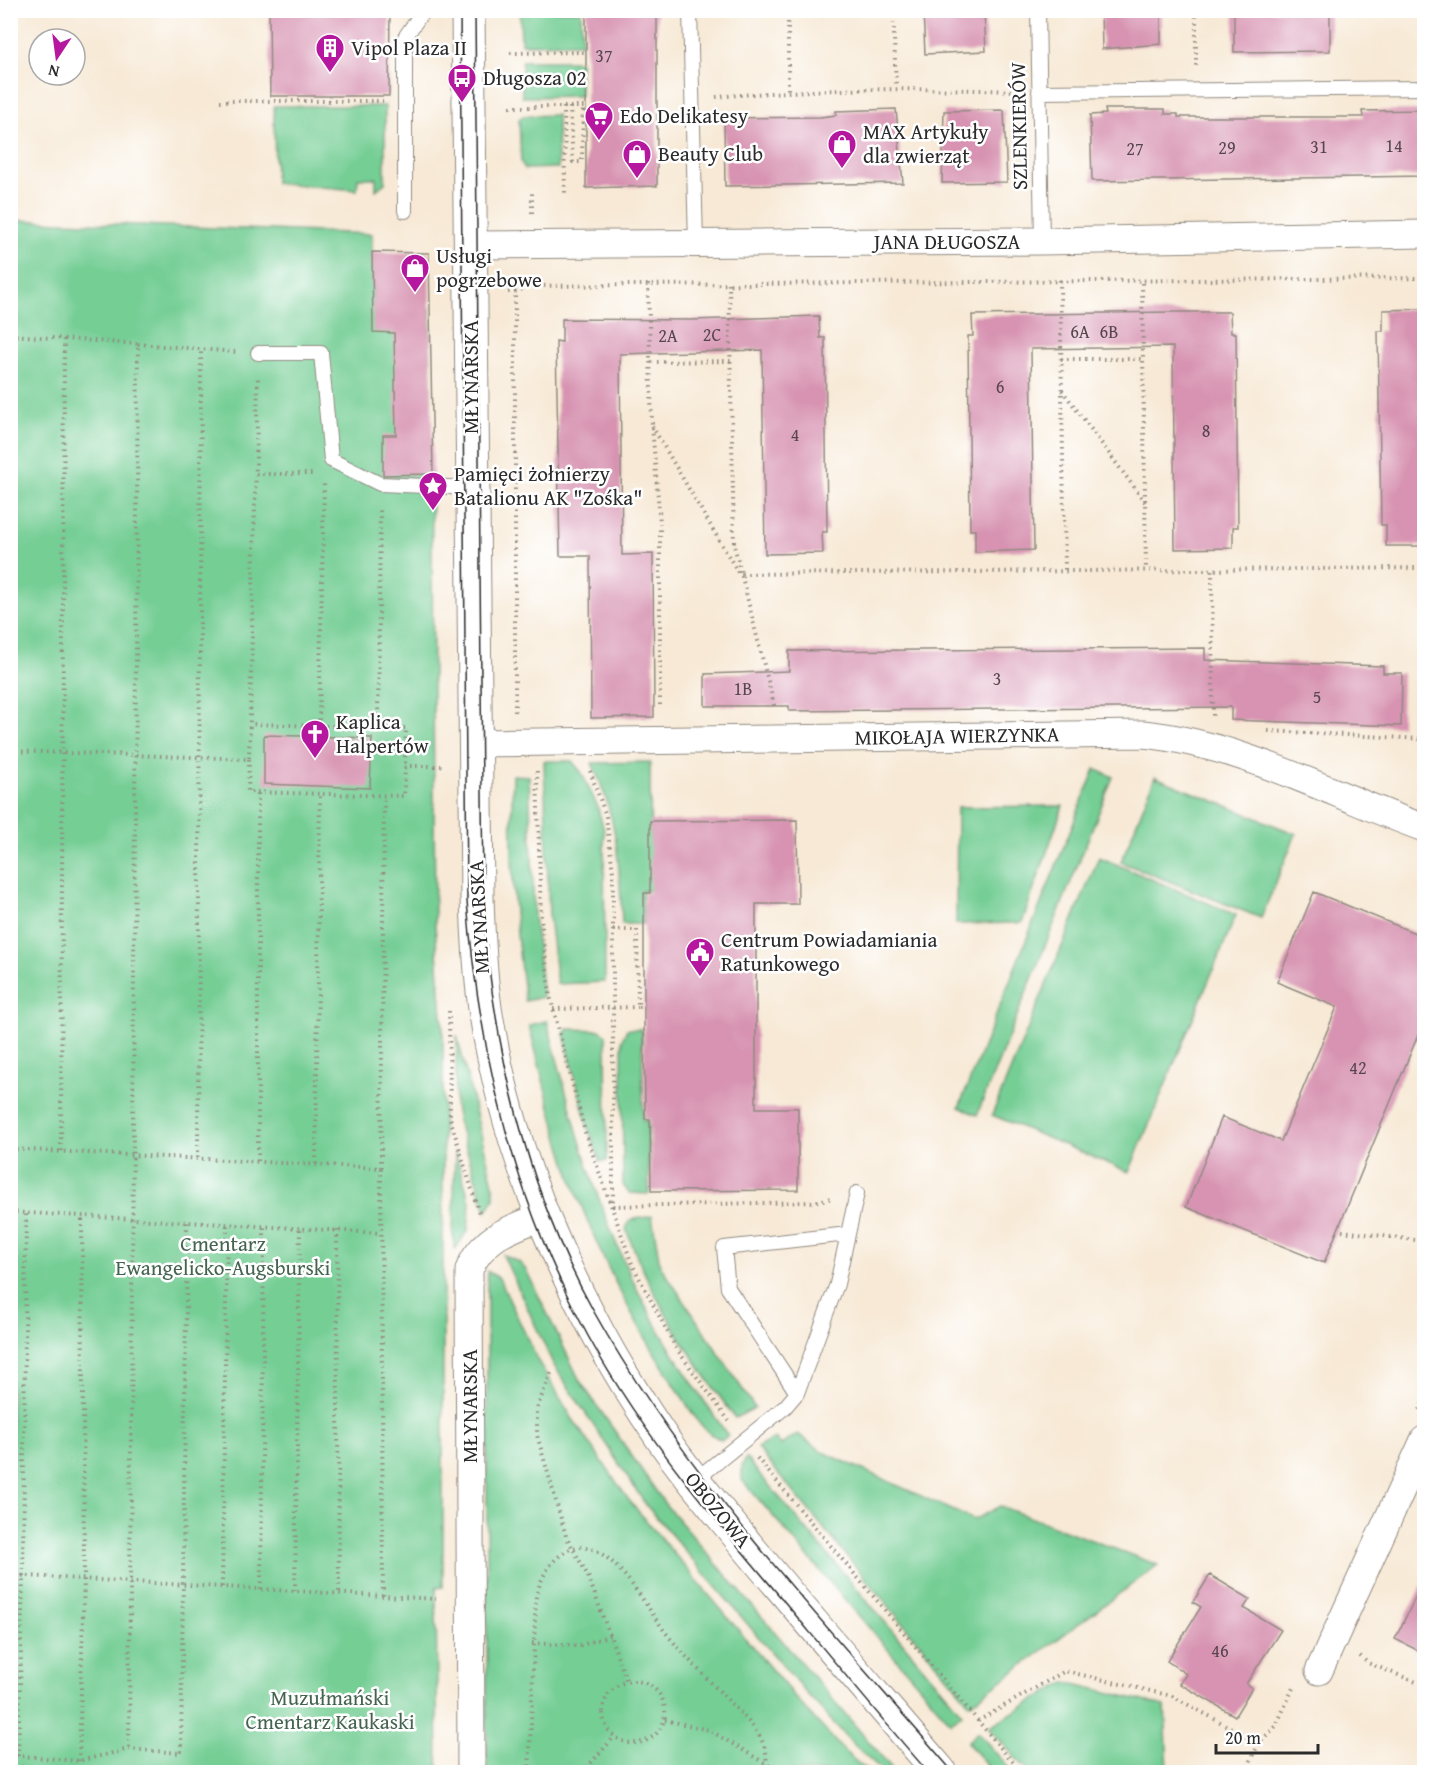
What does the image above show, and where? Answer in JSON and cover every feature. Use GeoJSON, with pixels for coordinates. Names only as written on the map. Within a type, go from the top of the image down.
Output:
{"type":"FeatureCollection","features":[{"type":"Feature","properties":{"kind":"street","name":"MŁYNARSKA"},"geometry":{"type":"LineString","coordinates":[[468,10],[473,743],[478,916],[485,1009],[498,1073],[515,1138],[543,1216],[487,1241],[476,1253],[469,1270],[471,1773]]}},
{"type":"Feature","properties":{"kind":"street","name":"JANA DŁUGOSZA"},"geometry":{"type":"LineString","coordinates":[[470,245],[1042,241],[1425,234]]}},
{"type":"Feature","properties":{"kind":"street","name":"MIKOŁAJA WIERZYNKA"},"geometry":{"type":"LineString","coordinates":[[473,743],[1131,734],[1177,738],[1221,748],[1425,828]]}},
{"type":"Feature","properties":{"kind":"street","name":"OBOZOWA"},"geometry":{"type":"LineString","coordinates":[[543,1216],[578,1295],[618,1369],[660,1435],[694,1481],[940,1773]]}},
{"type":"Feature","properties":{"kind":"street"},"geometry":{"type":"LineString","coordinates":[[1319,1671],[1425,1440]]}},
{"type":"Feature","properties":{"kind":"lane"},"geometry":{"type":"LineString","coordinates":[[405,211],[405,37],[424,10]]}},
{"type":"Feature","properties":{"kind":"lane"},"geometry":{"type":"LineString","coordinates":[[690,10],[696,244]]}},
{"type":"Feature","properties":{"kind":"lane","name":"SZLENKIERÓW"},"geometry":{"type":"LineString","coordinates":[[1038,10],[1042,241]]}},
{"type":"Feature","properties":{"kind":"lane"},"geometry":{"type":"LineString","coordinates":[[1039,92],[1425,88]]}},
{"type":"Feature","properties":{"kind":"lane"},"geometry":{"type":"LineString","coordinates":[[258,353],[321,353],[331,460],[380,484],[471,488]]}},
{"type":"Feature","properties":{"kind":"lane"},"geometry":{"type":"LineString","coordinates":[[694,1481],[785,1407],[797,1393],[837,1284],[856,1193]]}},
{"type":"Feature","properties":{"kind":"lane"},"geometry":{"type":"LineString","coordinates":[[797,1393],[729,1288],[724,1248],[848,1234]]}},
{"type":"Feature","properties":{"kind":"path"},"geometry":{"type":"LineString","coordinates":[[788,10],[788,90]]}},
{"type":"Feature","properties":{"kind":"path"},"geometry":{"type":"LineString","coordinates":[[893,10],[897,87]]}},
{"type":"Feature","properties":{"kind":"path"},"geometry":{"type":"LineString","coordinates":[[1196,10],[1196,90]]}},
{"type":"Feature","properties":{"kind":"path"},"geometry":{"type":"LineString","coordinates":[[510,53],[586,52]]}},
{"type":"Feature","properties":{"kind":"path"},"geometry":{"type":"LineString","coordinates":[[714,108],[714,97],[788,90],[897,87],[1039,92]]}},
{"type":"Feature","properties":{"kind":"path"},"geometry":{"type":"LineString","coordinates":[[220,101],[405,101]]}},
{"type":"Feature","properties":{"kind":"path"},"geometry":{"type":"LineString","coordinates":[[510,107],[564,107],[570,107],[585,107],[582,162],[573,162],[570,107]]}},
{"type":"Feature","properties":{"kind":"path"},"geometry":{"type":"LineString","coordinates":[[564,107],[565,194]]}},
{"type":"Feature","properties":{"kind":"path"},"geometry":{"type":"LineString","coordinates":[[531,220],[532,193]]}},
{"type":"Feature","properties":{"kind":"path"},"geometry":{"type":"LineString","coordinates":[[1060,280],[1065,570]]}},
{"type":"Feature","properties":{"kind":"path"},"geometry":{"type":"LineString","coordinates":[[729,283],[734,545],[783,738]]}},
{"type":"Feature","properties":{"kind":"path"},"geometry":{"type":"LineString","coordinates":[[1142,283],[1146,570]]}},
{"type":"Feature","properties":{"kind":"path"},"geometry":{"type":"LineString","coordinates":[[648,284],[652,426],[660,523],[660,740]]}},
{"type":"Feature","properties":{"kind":"path"},"geometry":{"type":"LineString","coordinates":[[508,292],[515,292]]}},
{"type":"Feature","properties":{"kind":"path"},"geometry":{"type":"LineString","coordinates":[[10,335],[258,353],[248,792],[404,796],[406,728],[250,724]]}},
{"type":"Feature","properties":{"kind":"path"},"geometry":{"type":"LineString","coordinates":[[60,1151],[64,339]]}},
{"type":"Feature","properties":{"kind":"path"},"geometry":{"type":"LineString","coordinates":[[129,1749],[138,344]]}},
{"type":"Feature","properties":{"kind":"path"},"geometry":{"type":"LineString","coordinates":[[198,1158],[197,756],[201,349]]}},
{"type":"Feature","properties":{"kind":"path"},"geometry":{"type":"LineString","coordinates":[[1061,359],[1143,360]]}},
{"type":"Feature","properties":{"kind":"path"},"geometry":{"type":"LineString","coordinates":[[651,362],[731,362]]}},
{"type":"Feature","properties":{"kind":"path"},"geometry":{"type":"LineString","coordinates":[[1062,390],[1145,503]]}},
{"type":"Feature","properties":{"kind":"path"},"geometry":{"type":"LineString","coordinates":[[652,426],[740,574]]}},
{"type":"Feature","properties":{"kind":"path"},"geometry":{"type":"LineString","coordinates":[[255,474],[324,474],[319,726]]}},
{"type":"Feature","properties":{"kind":"path"},"geometry":{"type":"LineString","coordinates":[[378,728],[380,484]]}},
{"type":"Feature","properties":{"kind":"path"},"geometry":{"type":"LineString","coordinates":[[740,574],[1425,568]]}},
{"type":"Feature","properties":{"kind":"path"},"geometry":{"type":"LineString","coordinates":[[1212,570],[1213,718]]}},
{"type":"Feature","properties":{"kind":"path"},"geometry":{"type":"LineString","coordinates":[[1260,730],[1425,739]]}},
{"type":"Feature","properties":{"kind":"path"},"geometry":{"type":"LineString","coordinates":[[10,751],[249,759]]}},
{"type":"Feature","properties":{"kind":"path"},"geometry":{"type":"LineString","coordinates":[[588,764],[606,816],[613,872],[612,1206],[813,1202],[856,1193]]}},
{"type":"Feature","properties":{"kind":"path"},"geometry":{"type":"LineString","coordinates":[[404,766],[446,766]]}},
{"type":"Feature","properties":{"kind":"path"},"geometry":{"type":"LineString","coordinates":[[258,792],[258,1161]]}},
{"type":"Feature","properties":{"kind":"path"},"geometry":{"type":"LineString","coordinates":[[316,1164],[320,794]]}},
{"type":"Feature","properties":{"kind":"path"},"geometry":{"type":"LineString","coordinates":[[383,1596],[381,1168],[384,796]]}},
{"type":"Feature","properties":{"kind":"path"},"geometry":{"type":"LineString","coordinates":[[613,930],[637,930],[638,1007]]}},
{"type":"Feature","properties":{"kind":"path"},"geometry":{"type":"LineString","coordinates":[[553,1009],[645,1007]]}},
{"type":"Feature","properties":{"kind":"path"},"geometry":{"type":"LineString","coordinates":[[10,1149],[381,1168]]}},
{"type":"Feature","properties":{"kind":"path"},"geometry":{"type":"LineString","coordinates":[[10,1212],[381,1233]]}},
{"type":"Feature","properties":{"kind":"path"},"geometry":{"type":"LineString","coordinates":[[18,1756],[23,1575],[26,1213]]}},
{"type":"Feature","properties":{"kind":"path"},"geometry":{"type":"LineString","coordinates":[[79,1761],[84,1579],[82,1216]]}},
{"type":"Feature","properties":{"kind":"path"},"geometry":{"type":"LineString","coordinates":[[10,1755],[79,1761],[129,1749],[181,1753],[187,1222]]}},
{"type":"Feature","properties":{"kind":"path"},"geometry":{"type":"LineString","coordinates":[[222,1587],[227,1224]]}},
{"type":"Feature","properties":{"kind":"path"},"geometry":{"type":"LineString","coordinates":[[261,1589],[264,1226]]}},
{"type":"Feature","properties":{"kind":"path"},"geometry":{"type":"LineString","coordinates":[[295,1591],[300,1229]]}},
{"type":"Feature","properties":{"kind":"path"},"geometry":{"type":"LineString","coordinates":[[337,1230],[339,1594]]}},
{"type":"Feature","properties":{"kind":"path"},"geometry":{"type":"LineString","coordinates":[[1342,1231],[1425,1241]]}},
{"type":"Feature","properties":{"kind":"path"},"geometry":{"type":"LineString","coordinates":[[551,1373],[540,1395],[536,1422],[554,1500],[572,1548],[588,1576],[627,1682]]}},
{"type":"Feature","properties":{"kind":"path"},"geometry":{"type":"LineString","coordinates":[[529,1773],[532,1644],[536,1596],[540,1582],[558,1557],[572,1548],[596,1551],[615,1563],[680,1650],[744,1717],[761,1739],[767,1752],[767,1765],[764,1773]]}},
{"type":"Feature","properties":{"kind":"path"},"geometry":{"type":"LineString","coordinates":[[10,1575],[436,1599]]}},
{"type":"Feature","properties":{"kind":"path"},"geometry":{"type":"LineString","coordinates":[[532,1644],[580,1646],[610,1635]]}},
{"type":"Feature","properties":{"kind":"path"},"geometry":{"type":"LineString","coordinates":[[1021,1773],[978,1721],[1065,1671],[1172,1696],[1259,1743]]}},
{"type":"Feature","properties":{"kind":"path"},"geometry":{"type":"LineString","coordinates":[[1245,1773],[1259,1743],[1276,1726],[1294,1686],[1319,1671]]}},
{"type":"Feature","properties":{"kind":"path"},"geometry":{"type":"LineString","coordinates":[[627,1682],[647,1684],[662,1698],[664,1720],[659,1731],[650,1739],[638,1743],[626,1742],[607,1728],[604,1707],[616,1688],[627,1682]]}},
{"type":"Feature","properties":{"kind":"path"},"geometry":{"type":"LineString","coordinates":[[664,1720],[709,1730],[780,1773]]}},
{"type":"Feature","properties":{"kind":"path"},"geometry":{"type":"LineString","coordinates":[[583,1773],[615,1736]]}},
{"type":"Feature","properties":{"kind":"green space"},"geometry":{"type":"Polygon","coordinates":[[[520,11],[581,11],[582,43],[521,44],[520,11]]]}},
{"type":"Feature","properties":{"kind":"green space"},"geometry":{"type":"Polygon","coordinates":[[[522,61],[580,61],[580,96],[522,97],[522,61]]]}},
{"type":"Feature","properties":{"kind":"green space"},"geometry":{"type":"Polygon","coordinates":[[[274,106],[385,106],[385,183],[376,190],[376,178],[358,178],[357,190],[275,183],[274,106]]]}},
{"type":"Feature","properties":{"kind":"green space"},"geometry":{"type":"Polygon","coordinates":[[[557,115],[558,168],[525,169],[521,162],[519,119],[523,116],[557,115]]]}},
{"type":"Feature","properties":{"kind":"green space","name":"Cmentarz Ewangelicko-Augsburski"},"geometry":{"type":"Polygon","coordinates":[[[11,220],[372,234],[373,309],[430,308],[435,925],[443,1030],[443,1587],[436,1588],[438,1772],[11,1772],[11,220]]]}},
{"type":"Feature","properties":{"kind":"green space"},"geometry":{"type":"Polygon","coordinates":[[[544,761],[572,761],[581,772],[597,805],[604,830],[605,982],[557,984],[549,916],[544,761]]]}},
{"type":"Feature","properties":{"kind":"green space"},"geometry":{"type":"Polygon","coordinates":[[[650,762],[651,891],[642,891],[643,924],[622,924],[613,823],[592,763],[650,762]]]}},
{"type":"Feature","properties":{"kind":"green space"},"geometry":{"type":"Polygon","coordinates":[[[1095,769],[1113,777],[977,1115],[959,1107],[1095,769]]]}},
{"type":"Feature","properties":{"kind":"green space"},"geometry":{"type":"Polygon","coordinates":[[[513,775],[529,776],[534,915],[543,997],[525,1001],[513,888],[513,775]]]}},
{"type":"Feature","properties":{"kind":"green space"},"geometry":{"type":"Polygon","coordinates":[[[1155,777],[1296,834],[1261,918],[1121,862],[1155,777]]]}},
{"type":"Feature","properties":{"kind":"green space"},"geometry":{"type":"Polygon","coordinates":[[[1063,806],[1022,923],[956,924],[957,807],[1063,806]]]}},
{"type":"Feature","properties":{"kind":"green space"},"geometry":{"type":"Polygon","coordinates":[[[1099,857],[1236,915],[1129,1172],[992,1115],[1099,857]]]}},
{"type":"Feature","properties":{"kind":"green space"},"geometry":{"type":"Polygon","coordinates":[[[547,1021],[582,1147],[614,1238],[661,1333],[728,1436],[722,1440],[707,1431],[701,1424],[663,1367],[617,1286],[588,1222],[562,1149],[529,1025],[547,1021]]]}},
{"type":"Feature","properties":{"kind":"green space"},"geometry":{"type":"Polygon","coordinates":[[[567,1029],[601,1030],[606,1035],[607,1161],[600,1161],[588,1128],[564,1034],[567,1029]]]}},
{"type":"Feature","properties":{"kind":"green space"},"geometry":{"type":"Polygon","coordinates":[[[627,1029],[642,1029],[643,1121],[648,1121],[649,1194],[629,1193],[623,1185],[622,1040],[627,1029]]]}},
{"type":"Feature","properties":{"kind":"green space"},"geometry":{"type":"Polygon","coordinates":[[[457,1035],[494,1188],[494,1199],[486,1212],[455,1106],[457,1035]]]}},
{"type":"Feature","properties":{"kind":"green space"},"geometry":{"type":"Polygon","coordinates":[[[455,1151],[470,1202],[468,1230],[455,1249],[453,1236],[455,1151]]]}},
{"type":"Feature","properties":{"kind":"green space"},"geometry":{"type":"Polygon","coordinates":[[[652,1216],[660,1265],[755,1408],[735,1418],[703,1373],[660,1304],[636,1255],[626,1229],[630,1220],[652,1216]]]}},
{"type":"Feature","properties":{"kind":"green space"},"geometry":{"type":"Polygon","coordinates":[[[503,1255],[519,1262],[526,1270],[580,1381],[665,1504],[895,1772],[884,1772],[851,1742],[646,1505],[553,1364],[503,1255]]]}},
{"type":"Feature","properties":{"kind":"green space"},"geometry":{"type":"Polygon","coordinates":[[[487,1271],[499,1278],[539,1363],[572,1418],[628,1499],[799,1702],[844,1751],[868,1772],[487,1772],[487,1271]]]}},
{"type":"Feature","properties":{"kind":"green space"},"geometry":{"type":"Polygon","coordinates":[[[798,1434],[821,1451],[974,1520],[1000,1506],[1158,1565],[970,1704],[757,1448],[775,1438],[781,1445],[798,1434]]]}},
{"type":"Feature","properties":{"kind":"green space"},"geometry":{"type":"Polygon","coordinates":[[[746,1458],[962,1713],[951,1723],[742,1480],[742,1466],[746,1458]]]}},
{"type":"Feature","properties":{"kind":"green space"},"geometry":{"type":"Polygon","coordinates":[[[1066,1682],[1165,1706],[1168,1772],[1028,1772],[988,1727],[1066,1682]]]}},
{"type":"Feature","properties":{"kind":"green space"},"geometry":{"type":"Polygon","coordinates":[[[978,1732],[1012,1772],[992,1772],[967,1742],[978,1732]]]}},
{"type":"Feature","properties":{"kind":"building","name":"Vipol Plaza II"},"geometry":{"type":"Polygon","coordinates":[[[269,10],[390,10],[389,96],[270,96],[269,10]]]}},
{"type":"Feature","properties":{"kind":"building"},"geometry":{"type":"Polygon","coordinates":[[[586,10],[657,10],[657,186],[586,188],[586,10]]]}},
{"type":"Feature","properties":{"kind":"building"},"geometry":{"type":"Polygon","coordinates":[[[923,10],[984,10],[986,51],[925,54],[923,10]]]}},
{"type":"Feature","properties":{"kind":"building"},"geometry":{"type":"Polygon","coordinates":[[[1101,10],[1161,10],[1161,44],[1102,49],[1101,10]]]}},
{"type":"Feature","properties":{"kind":"building"},"geometry":{"type":"Polygon","coordinates":[[[1234,10],[1330,10],[1330,51],[1234,52],[1234,10]]]}},
{"type":"Feature","properties":{"kind":"building"},"geometry":{"type":"Polygon","coordinates":[[[896,109],[903,183],[725,186],[724,118],[820,117],[836,115],[836,111],[896,109]]]}},
{"type":"Feature","properties":{"kind":"building"},"geometry":{"type":"Polygon","coordinates":[[[1105,109],[1165,109],[1165,114],[1178,114],[1178,117],[1363,117],[1362,111],[1425,110],[1425,176],[1092,181],[1090,115],[1106,114],[1105,109]]]}},
{"type":"Feature","properties":{"kind":"building"},"geometry":{"type":"Polygon","coordinates":[[[1004,110],[1007,182],[942,183],[944,111],[1004,110]]]}},
{"type":"Feature","properties":{"kind":"building"},"geometry":{"type":"Polygon","coordinates":[[[372,252],[429,253],[433,474],[383,475],[383,435],[396,435],[394,333],[373,332],[372,252]]]}},
{"type":"Feature","properties":{"kind":"building"},"geometry":{"type":"Polygon","coordinates":[[[1425,309],[1425,546],[1386,546],[1386,525],[1381,525],[1378,331],[1383,331],[1383,310],[1425,309]]]}},
{"type":"Feature","properties":{"kind":"building"},"geometry":{"type":"Polygon","coordinates":[[[1230,312],[1231,333],[1236,333],[1238,527],[1233,527],[1233,548],[1175,549],[1173,347],[1031,349],[1034,550],[975,552],[975,530],[970,530],[968,336],[973,336],[972,315],[1230,312]]]}},
{"type":"Feature","properties":{"kind":"building"},"geometry":{"type":"Polygon","coordinates":[[[819,316],[820,338],[825,338],[827,532],[822,532],[823,553],[765,554],[762,350],[620,354],[622,555],[653,554],[654,717],[591,718],[590,556],[560,556],[556,341],[562,342],[562,319],[691,320],[819,316]]]}},
{"type":"Feature","properties":{"kind":"building"},"geometry":{"type":"Polygon","coordinates":[[[1205,648],[1205,660],[1383,666],[1383,673],[1402,673],[1401,726],[1231,720],[1231,707],[789,711],[789,706],[705,706],[705,674],[789,671],[789,651],[1205,648]]]}},
{"type":"Feature","properties":{"kind":"building","name":"Kaplica Halpertów"},"geometry":{"type":"Polygon","coordinates":[[[264,735],[372,738],[370,788],[264,784],[264,735]]]}},
{"type":"Feature","properties":{"kind":"building","name":"Centrum Powiadamiania Ratunkowego"},"geometry":{"type":"Polygon","coordinates":[[[797,820],[798,904],[756,904],[756,1108],[798,1108],[798,1190],[651,1191],[650,1119],[645,1119],[644,1028],[644,893],[650,893],[650,821],[797,820]]]}},
{"type":"Feature","properties":{"kind":"building"},"geometry":{"type":"Polygon","coordinates":[[[1314,892],[1425,937],[1425,1018],[1324,1263],[1186,1207],[1222,1117],[1281,1141],[1337,1007],[1277,982],[1314,892]]]}},
{"type":"Feature","properties":{"kind":"building"},"geometry":{"type":"Polygon","coordinates":[[[1210,1575],[1250,1599],[1244,1608],[1281,1630],[1246,1684],[1252,1688],[1235,1716],[1180,1684],[1186,1674],[1167,1661],[1201,1607],[1193,1602],[1210,1575]]]}},
{"type":"Feature","properties":{"kind":"building"},"geometry":{"type":"Polygon","coordinates":[[[1425,1578],[1425,1654],[1395,1639],[1425,1578]]]}},
{"type":"Feature","properties":{"kind":"tram line"},"geometry":{"type":"LineString","coordinates":[[460,10],[467,901],[480,1009],[502,1116],[517,1168],[555,1270],[599,1356],[622,1392],[671,1462],[723,1529],[928,1772]]}},
{"type":"Feature","properties":{"kind":"tram line"},"geometry":{"type":"LineString","coordinates":[[475,10],[483,903],[495,1008],[516,1114],[549,1216],[570,1265],[594,1312],[632,1375],[672,1435],[762,1551],[953,1772]]}},
{"type":"Feature","properties":{"kind":"place","name":"Vipol Plaza II"},"geometry":{"type":"Point","coordinates":[330,74]}},
{"type":"Feature","properties":{"kind":"place","name":"Długosza 02"},"geometry":{"type":"Point","coordinates":[462,104]}},
{"type":"Feature","properties":{"kind":"place","name":"Edo Delikatesy"},"geometry":{"type":"Point","coordinates":[599,142]}},
{"type":"Feature","properties":{"kind":"place","name":"MAX Artykuły dla zwierząt"},"geometry":{"type":"Point","coordinates":[842,170]}},
{"type":"Feature","properties":{"kind":"place","name":"Beauty Club"},"geometry":{"type":"Point","coordinates":[637,180]}},
{"type":"Feature","properties":{"kind":"place","name":"Usługi pogrzebowe"},"geometry":{"type":"Point","coordinates":[415,294]}},
{"type":"Feature","properties":{"kind":"place","name":"Pamięci żołnierzy Batalionu AK \"Zośka\""},"geometry":{"type":"Point","coordinates":[433,512]}},
{"type":"Feature","properties":{"kind":"place","name":"Kaplica Halpertów"},"geometry":{"type":"Point","coordinates":[315,760]}},
{"type":"Feature","properties":{"kind":"place","name":"Centrum Powiadamiania Ratunkowego"},"geometry":{"type":"Point","coordinates":[700,978]}},
{"type":"Feature","properties":{"kind":"park label","name":"Muzułmański Cmentarz Kaukaski"},"geometry":{"type":"Point","coordinates":[330,1710]}}]}
